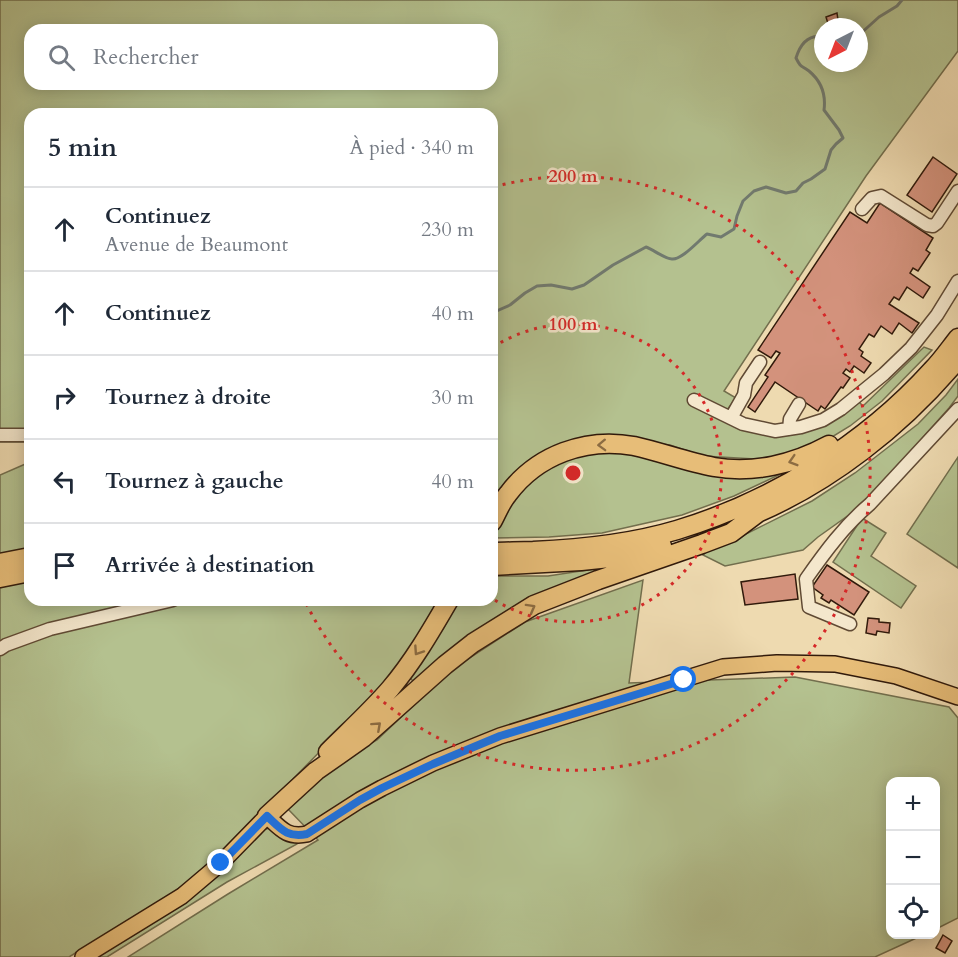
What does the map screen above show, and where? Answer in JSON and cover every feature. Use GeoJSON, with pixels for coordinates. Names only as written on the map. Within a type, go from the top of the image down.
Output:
{"type":"FeatureCollection","features":[{"type":"Feature","properties":{"kind":"highway"},"geometry":{"type":"LineString","coordinates":[[498,552],[575,549],[623,542],[676,530],[756,499],[797,478],[883,418],[934,369],[958,338]]}},
{"type":"Feature","properties":{"kind":"highway"},"geometry":{"type":"LineString","coordinates":[[498,566],[581,561],[619,556],[700,537],[759,512],[813,485],[850,459],[907,412],[958,359]]}},
{"type":"Feature","properties":{"kind":"highway"},"geometry":{"type":"LineString","coordinates":[[498,511],[507,495],[523,477],[541,463],[560,453],[579,447],[602,444],[632,446],[715,467],[745,469],[777,466],[810,456],[846,436],[896,395],[921,370],[934,369]]}},
{"type":"Feature","properties":{"kind":"highway"},"geometry":{"type":"LineString","coordinates":[[267,816],[316,771],[363,738],[445,665],[525,610],[598,580],[730,533],[759,512]]}},
{"type":"Feature","properties":{"kind":"highway"},"geometry":{"type":"LineString","coordinates":[[0,562],[24,558]]}},
{"type":"Feature","properties":{"kind":"highway"},"geometry":{"type":"LineString","coordinates":[[0,578],[24,573]]}},
{"type":"Feature","properties":{"kind":"highway"},"geometry":{"type":"LineString","coordinates":[[267,816],[281,798],[389,691],[426,639],[445,606]]}},
{"type":"Feature","properties":{"kind":"main road"},"geometry":{"type":"LineString","coordinates":[[83,957],[182,896],[221,863],[267,816],[291,835],[307,834],[360,800],[433,764],[500,736],[723,667],[777,663],[835,664],[896,676],[958,698]]}},
{"type":"Feature","properties":{"kind":"street"},"geometry":{"type":"LineString","coordinates":[[862,209],[872,198],[881,196],[927,225],[933,226],[958,191]]}},
{"type":"Feature","properties":{"kind":"street"},"geometry":{"type":"LineString","coordinates":[[694,400],[743,424],[775,430],[801,427],[823,420],[842,409],[911,348],[937,315],[958,281]]}},
{"type":"Feature","properties":{"kind":"street"},"geometry":{"type":"LineString","coordinates":[[731,418],[744,395],[746,382],[760,362]]}},
{"type":"Feature","properties":{"kind":"street"},"geometry":{"type":"LineString","coordinates":[[789,429],[790,418],[799,404]]}},
{"type":"Feature","properties":{"kind":"street"},"geometry":{"type":"LineString","coordinates":[[850,624],[809,607],[806,579],[827,548],[958,409]]}},
{"type":"Feature","properties":{"kind":"street"},"geometry":{"type":"LineString","coordinates":[[0,435],[24,435]]}},
{"type":"Feature","properties":{"kind":"street"},"geometry":{"type":"LineString","coordinates":[[0,650],[6,645],[50,629],[148,606]]}},
{"type":"Feature","properties":{"kind":"green space"},"geometry":{"type":"Polygon","coordinates":[[[0,0],[958,0],[958,51],[866,176],[724,391],[736,398],[727,410],[782,435],[815,429],[857,400],[863,406],[924,347],[932,350],[882,401],[850,426],[814,448],[771,460],[703,456],[670,445],[607,438],[569,444],[498,505],[498,108],[24,108],[24,442],[0,442],[0,0]]]}},
{"type":"Feature","properties":{"kind":"green space"},"geometry":{"type":"Polygon","coordinates":[[[958,379],[958,396],[949,408],[863,505],[803,550],[725,566],[703,555],[709,549],[742,536],[812,501],[855,473],[918,424],[958,379]]]}},
{"type":"Feature","properties":{"kind":"green space"},"geometry":{"type":"Polygon","coordinates":[[[613,451],[781,470],[783,473],[734,496],[682,515],[602,533],[498,538],[498,529],[512,502],[528,481],[553,465],[584,454],[613,451]]]}},
{"type":"Feature","properties":{"kind":"green space"},"geometry":{"type":"Polygon","coordinates":[[[958,457],[958,568],[907,534],[958,457]]]}},
{"type":"Feature","properties":{"kind":"green space"},"geometry":{"type":"Polygon","coordinates":[[[24,465],[24,606],[438,606],[418,642],[381,689],[207,867],[171,894],[69,957],[0,957],[0,475],[24,465]]]}},
{"type":"Feature","properties":{"kind":"green space"},"geometry":{"type":"Polygon","coordinates":[[[862,518],[886,533],[871,556],[916,586],[901,608],[833,562],[862,518]]]}},
{"type":"Feature","properties":{"kind":"green space"},"geometry":{"type":"Polygon","coordinates":[[[594,569],[596,574],[529,597],[456,645],[415,683],[408,676],[443,629],[456,606],[498,606],[498,576],[548,576],[594,569]]]}},
{"type":"Feature","properties":{"kind":"green space"},"geometry":{"type":"Polygon","coordinates":[[[643,580],[629,683],[795,677],[949,707],[958,718],[958,918],[940,927],[940,777],[886,777],[886,939],[914,939],[875,957],[128,957],[318,840],[287,808],[329,768],[377,740],[451,670],[525,622],[643,580]]]}},
{"type":"Feature","properties":{"kind":"green space"},"geometry":{"type":"Polygon","coordinates":[[[270,828],[298,841],[297,844],[227,882],[107,957],[98,957],[186,900],[262,830],[270,828]]]}},
{"type":"Feature","properties":{"kind":"building"},"geometry":{"type":"Polygon","coordinates":[[[837,13],[838,18],[826,18],[837,13]]]}},
{"type":"Feature","properties":{"kind":"building"},"geometry":{"type":"Polygon","coordinates":[[[933,157],[957,174],[932,212],[907,195],[933,157]]]}},
{"type":"Feature","properties":{"kind":"building"},"geometry":{"type":"Polygon","coordinates":[[[880,203],[933,238],[926,250],[930,253],[918,271],[913,268],[910,273],[930,287],[923,298],[907,287],[899,300],[894,297],[889,304],[919,323],[912,333],[899,323],[892,334],[881,326],[874,337],[869,334],[859,349],[863,352],[861,356],[871,363],[864,373],[854,366],[850,372],[846,369],[843,373],[850,378],[825,409],[821,406],[818,411],[775,382],[755,412],[748,407],[768,377],[765,375],[780,353],[776,351],[771,358],[758,350],[850,212],[867,223],[880,203]]]}},
{"type":"Feature","properties":{"kind":"building"},"geometry":{"type":"Polygon","coordinates":[[[827,565],[869,592],[854,615],[831,600],[829,603],[821,598],[823,595],[812,587],[827,565]]]}},
{"type":"Feature","properties":{"kind":"building"},"geometry":{"type":"Polygon","coordinates":[[[795,574],[798,599],[745,605],[741,582],[795,574]]]}},
{"type":"Feature","properties":{"kind":"building"},"geometry":{"type":"Polygon","coordinates":[[[868,618],[890,623],[889,633],[877,631],[876,635],[866,633],[868,618]]]}},
{"type":"Feature","properties":{"kind":"building"},"geometry":{"type":"Polygon","coordinates":[[[943,935],[952,941],[945,953],[936,948],[943,935]]]}},
{"type":"Feature","properties":{"kind":"waterway"},"geometry":{"type":"LineString","coordinates":[[868,27],[902,0]]}},
{"type":"Feature","properties":{"kind":"waterway"},"geometry":{"type":"LineString","coordinates":[[498,310],[510,305],[537,286],[551,285],[572,289],[584,285],[613,265],[646,247],[666,258],[676,258],[707,234],[721,237],[734,229],[743,201],[754,191],[766,187],[786,193],[796,191],[803,183],[825,169],[831,150],[843,138],[824,110],[820,84],[809,71],[800,65],[796,58],[805,42],[814,37]]}},
{"type":"Feature","properties":{"kind":"route"},"geometry":{"type":"LineString","coordinates":[[221,863],[267,816],[291,835],[307,834],[382,788],[500,736],[684,680]]}}]}
